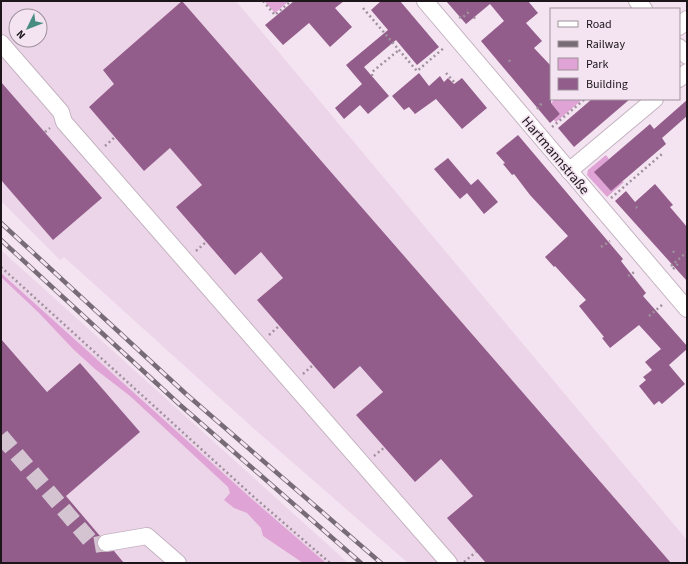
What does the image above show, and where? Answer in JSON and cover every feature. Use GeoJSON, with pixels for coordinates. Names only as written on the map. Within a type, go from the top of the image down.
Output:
{"type":"FeatureCollection","features":[{"type":"Feature","properties":{"kind":"street","name":"Hartmannstraße"},"geometry":{"type":"LineString","coordinates":[[425,1],[687,309]]}},
{"type":"Feature","properties":{"kind":"street"},"geometry":{"type":"LineString","coordinates":[[1,43],[61,112],[64,122],[449,563]]}},
{"type":"Feature","properties":{"kind":"street"},"geometry":{"type":"LineString","coordinates":[[680,48],[687,56]]}},
{"type":"Feature","properties":{"kind":"street"},"geometry":{"type":"LineString","coordinates":[[569,171],[654,100]]}},
{"type":"Feature","properties":{"kind":"street"},"geometry":{"type":"LineString","coordinates":[[106,543],[147,536],[178,563]]}},
{"type":"Feature","properties":{"kind":"path"},"geometry":{"type":"LineString","coordinates":[[263,1],[274,15],[282,10],[291,1]]}},
{"type":"Feature","properties":{"kind":"path"},"geometry":{"type":"LineString","coordinates":[[364,8],[417,71],[447,45]]}},
{"type":"Feature","properties":{"kind":"path"},"geometry":{"type":"LineString","coordinates":[[455,18],[462,18],[468,12],[467,10]]}},
{"type":"Feature","properties":{"kind":"path"},"geometry":{"type":"LineString","coordinates":[[372,76],[372,72],[399,50]]}},
{"type":"Feature","properties":{"kind":"path"},"geometry":{"type":"LineString","coordinates":[[446,73],[455,83]]}},
{"type":"Feature","properties":{"kind":"path"},"geometry":{"type":"LineString","coordinates":[[548,131],[584,100]]}},
{"type":"Feature","properties":{"kind":"path"},"geometry":{"type":"LineString","coordinates":[[534,112],[542,104]]}},
{"type":"Feature","properties":{"kind":"path"},"geometry":{"type":"LineString","coordinates":[[607,201],[662,154]]}},
{"type":"Feature","properties":{"kind":"path"},"geometry":{"type":"LineString","coordinates":[[601,248],[612,240]]}},
{"type":"Feature","properties":{"kind":"path"},"geometry":{"type":"LineString","coordinates":[[671,270],[669,267],[687,252]]}},
{"type":"Feature","properties":{"kind":"path"},"geometry":{"type":"LineString","coordinates":[[675,267],[678,264],[680,265]]}},
{"type":"Feature","properties":{"kind":"path"},"geometry":{"type":"LineString","coordinates":[[1,267],[255,498],[330,563]]}},
{"type":"Feature","properties":{"kind":"path"},"geometry":{"type":"LineString","coordinates":[[628,276],[638,270]]}},
{"type":"Feature","properties":{"kind":"path"},"geometry":{"type":"LineString","coordinates":[[649,316],[665,302]]}},
{"type":"Feature","properties":{"kind":"path"},"geometry":{"type":"LineString","coordinates":[[463,563],[476,552]]}},
{"type":"Feature","properties":{"kind":"shaded area"},"geometry":{"type":"Polygon","coordinates":[[[1,1],[236,1],[687,540],[687,563],[408,563],[252,427],[64,257],[60,260],[1,201],[1,1]]]}},
{"type":"Feature","properties":{"kind":"shaded area"},"geometry":{"type":"Polygon","coordinates":[[[1,250],[346,561],[348,563],[1,563],[1,250]]]}},
{"type":"Feature","properties":{"kind":"green space"},"geometry":{"type":"Polygon","coordinates":[[[264,1],[289,1],[275,13],[264,1]]]}},
{"type":"Feature","properties":{"kind":"green space"},"geometry":{"type":"Polygon","coordinates":[[[554,100],[582,100],[556,122],[553,119],[560,114],[551,103],[554,100]]]}},
{"type":"Feature","properties":{"kind":"green space"},"geometry":{"type":"Polygon","coordinates":[[[606,155],[609,159],[595,172],[624,182],[607,197],[587,175],[588,170],[606,155]]]}},
{"type":"Feature","properties":{"kind":"green space"},"geometry":{"type":"Polygon","coordinates":[[[1,273],[253,500],[326,563],[303,563],[263,536],[261,528],[247,513],[234,508],[224,500],[230,493],[228,487],[130,396],[95,369],[73,349],[39,313],[1,277],[1,273]]]}},
{"type":"Feature","properties":{"kind":"building"},"geometry":{"type":"Polygon","coordinates":[[[182,1],[671,563],[486,563],[447,518],[473,496],[441,459],[415,482],[356,415],[383,392],[360,366],[334,389],[257,300],[283,278],[261,252],[235,275],[176,207],[202,185],[170,148],[144,171],[89,107],[114,84],[103,70],[182,1]]]}},
{"type":"Feature","properties":{"kind":"building"},"geometry":{"type":"Polygon","coordinates":[[[294,1],[344,1],[335,8],[352,27],[330,47],[309,23],[283,45],[265,25],[294,1]]]}},
{"type":"Feature","properties":{"kind":"building"},"geometry":{"type":"Polygon","coordinates":[[[381,1],[400,1],[439,47],[417,65],[396,40],[364,67],[389,96],[368,114],[360,105],[344,119],[335,108],[362,84],[346,65],[388,30],[371,10],[381,1]]]}},
{"type":"Feature","properties":{"kind":"building"},"geometry":{"type":"Polygon","coordinates":[[[446,1],[528,1],[538,13],[526,23],[542,41],[534,48],[550,65],[550,100],[560,114],[550,123],[481,41],[504,21],[490,4],[466,24],[446,1]]]}},
{"type":"Feature","properties":{"kind":"building"},"geometry":{"type":"Polygon","coordinates":[[[419,73],[429,86],[440,76],[444,82],[448,78],[454,84],[462,78],[487,108],[462,129],[436,99],[415,114],[409,107],[404,110],[392,96],[419,73]]]}},
{"type":"Feature","properties":{"kind":"building"},"geometry":{"type":"Polygon","coordinates":[[[1,82],[102,198],[53,240],[1,180],[1,82]]]}},
{"type":"Feature","properties":{"kind":"building"},"geometry":{"type":"Polygon","coordinates":[[[591,100],[629,100],[574,147],[558,128],[591,100]]]}},
{"type":"Feature","properties":{"kind":"building"},"geometry":{"type":"Polygon","coordinates":[[[687,100],[687,116],[662,138],[666,144],[611,191],[594,172],[650,124],[654,129],[687,100]]]}},
{"type":"Feature","properties":{"kind":"building"},"geometry":{"type":"Polygon","coordinates":[[[518,135],[623,259],[621,261],[646,293],[643,296],[687,346],[687,349],[669,365],[685,384],[662,404],[659,401],[654,405],[639,386],[646,380],[643,377],[652,370],[645,362],[661,349],[639,325],[610,348],[602,338],[604,337],[579,306],[586,300],[545,257],[568,236],[530,195],[514,174],[512,175],[503,164],[505,163],[496,153],[518,135]]]}},
{"type":"Feature","properties":{"kind":"building"},"geometry":{"type":"Polygon","coordinates":[[[448,158],[471,185],[478,179],[498,202],[484,214],[467,193],[460,199],[434,169],[448,158]]]}},
{"type":"Feature","properties":{"kind":"building"},"geometry":{"type":"Polygon","coordinates":[[[655,184],[673,205],[670,207],[687,227],[687,281],[615,201],[626,191],[635,202],[655,184]]]}},
{"type":"Feature","properties":{"kind":"building"},"geometry":{"type":"Polygon","coordinates":[[[1,339],[47,392],[80,363],[140,432],[66,496],[100,536],[97,544],[99,549],[103,552],[114,551],[124,563],[1,563],[1,339]]]}},
{"type":"Feature","properties":{"kind":"tunnel"},"geometry":{"type":"LineString","coordinates":[[1,436],[94,545],[106,543]]}},
{"type":"Feature","properties":{"kind":"railway"},"geometry":{"type":"LineString","coordinates":[[1,223],[186,394],[381,563]]}},
{"type":"Feature","properties":{"kind":"railway"},"geometry":{"type":"LineString","coordinates":[[1,240],[179,404],[361,563]]}}]}
